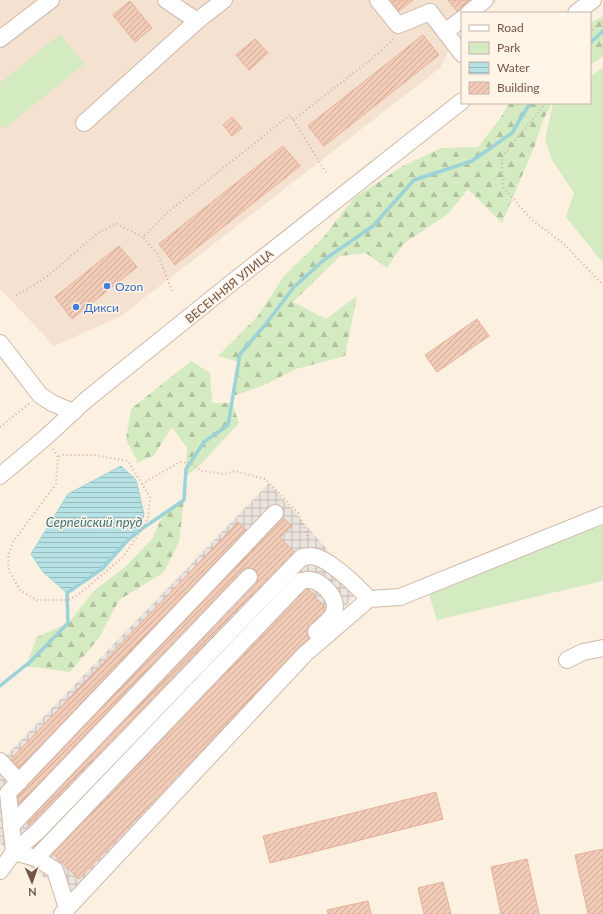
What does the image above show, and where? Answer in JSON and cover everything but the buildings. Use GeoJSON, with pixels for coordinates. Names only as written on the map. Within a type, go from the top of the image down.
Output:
{"type":"FeatureCollection","features":[{"type":"Feature","properties":{"kind":"street"},"geometry":{"type":"LineString","coordinates":[[0,39],[51,0]]}},
{"type":"Feature","properties":{"kind":"street"},"geometry":{"type":"LineString","coordinates":[[166,0],[196,21]]}},
{"type":"Feature","properties":{"kind":"street"},"geometry":{"type":"LineString","coordinates":[[84,123],[196,21],[224,0]]}},
{"type":"Feature","properties":{"kind":"street"},"geometry":{"type":"LineString","coordinates":[[378,0],[398,25],[429,6],[445,32],[461,53]]}},
{"type":"Feature","properties":{"kind":"street"},"geometry":{"type":"LineString","coordinates":[[470,12],[486,0]]}},
{"type":"Feature","properties":{"kind":"street"},"geometry":{"type":"LineString","coordinates":[[577,12],[593,0]]}},
{"type":"Feature","properties":{"kind":"street"},"geometry":{"type":"LineString","coordinates":[[445,32],[461,20]]}},
{"type":"Feature","properties":{"kind":"street","name":"ВЕСЕННЯЯ УЛИЦА"},"geometry":{"type":"LineString","coordinates":[[0,476],[46,437],[72,412],[230,284],[461,102]]}},
{"type":"Feature","properties":{"kind":"street"},"geometry":{"type":"LineString","coordinates":[[0,343],[40,395],[52,403],[72,412]]}},
{"type":"Feature","properties":{"kind":"street"},"geometry":{"type":"LineString","coordinates":[[14,852],[8,793],[275,513]]}},
{"type":"Feature","properties":{"kind":"street"},"geometry":{"type":"LineString","coordinates":[[65,911],[305,654],[368,599],[400,597],[603,515]]}},
{"type":"Feature","properties":{"kind":"street"},"geometry":{"type":"LineString","coordinates":[[0,871],[14,852],[38,831],[302,558],[312,556],[325,561],[355,584],[368,599]]}},
{"type":"Feature","properties":{"kind":"street"},"geometry":{"type":"LineString","coordinates":[[11,826],[249,577]]}},
{"type":"Feature","properties":{"kind":"street"},"geometry":{"type":"LineString","coordinates":[[36,858],[301,581],[310,580],[318,583],[332,595],[335,605],[334,613],[316,633],[305,654]]}},
{"type":"Feature","properties":{"kind":"street"},"geometry":{"type":"LineString","coordinates":[[567,660],[583,652],[603,648]]}},
{"type":"Feature","properties":{"kind":"street"},"geometry":{"type":"LineString","coordinates":[[0,761],[19,782]]}},
{"type":"Feature","properties":{"kind":"street"},"geometry":{"type":"LineString","coordinates":[[14,852],[36,858],[56,870],[65,911]]}},
{"type":"Feature","properties":{"kind":"path"},"geometry":{"type":"LineString","coordinates":[[591,32],[603,21]]}},
{"type":"Feature","properties":{"kind":"path"},"geometry":{"type":"LineString","coordinates":[[293,120],[373,58],[395,38]]}},
{"type":"Feature","properties":{"kind":"path"},"geometry":{"type":"LineString","coordinates":[[545,104],[502,157],[503,187],[531,219],[565,245],[603,285]]}},
{"type":"Feature","properties":{"kind":"path"},"geometry":{"type":"LineString","coordinates":[[143,237],[167,213],[290,115],[326,172]]}},
{"type":"Feature","properties":{"kind":"path"},"geometry":{"type":"LineString","coordinates":[[16,295],[49,275],[98,234],[117,224],[143,237],[158,255],[172,291]]}},
{"type":"Feature","properties":{"kind":"path"},"geometry":{"type":"LineString","coordinates":[[0,427],[40,395]]}},
{"type":"Feature","properties":{"kind":"path"},"geometry":{"type":"LineString","coordinates":[[46,437],[58,457],[56,484],[13,542],[8,556],[9,571],[20,590],[37,600],[68,600],[78,595],[123,558],[143,528],[148,517],[150,497],[128,461],[94,455],[63,455],[58,457]]}},
{"type":"Feature","properties":{"kind":"path"},"geometry":{"type":"LineString","coordinates":[[142,484],[180,462],[190,462],[202,471],[224,474],[235,472],[264,479],[298,513],[309,541],[322,560]]}},
{"type":"Feature","properties":{"kind":"shaded area"},"geometry":{"type":"Polygon","coordinates":[[[0,0],[498,0],[483,12],[461,12],[458,32],[440,68],[121,316],[54,346],[0,289],[0,0]]]}},
{"type":"Feature","properties":{"kind":"shaded area"},"geometry":{"type":"Polygon","coordinates":[[[269,483],[361,588],[305,654],[73,898],[12,854],[0,843],[0,762],[269,483]]]}},
{"type":"Feature","properties":{"kind":"green space"},"geometry":{"type":"Polygon","coordinates":[[[603,16],[603,56],[591,64],[591,22],[603,16]]]}},
{"type":"Feature","properties":{"kind":"green space"},"geometry":{"type":"Polygon","coordinates":[[[60,34],[84,64],[4,129],[0,124],[0,83],[60,34]]]}},
{"type":"Feature","properties":{"kind":"green space"},"geometry":{"type":"Polygon","coordinates":[[[603,68],[603,263],[566,217],[574,193],[552,160],[545,140],[553,104],[591,104],[591,75],[603,68]]]}},
{"type":"Feature","properties":{"kind":"green space"},"geometry":{"type":"Polygon","coordinates":[[[508,104],[551,104],[543,120],[535,145],[502,223],[468,189],[448,214],[403,244],[387,268],[366,253],[340,256],[293,302],[326,319],[357,296],[345,356],[296,369],[262,386],[233,396],[239,362],[218,356],[257,317],[284,276],[323,238],[354,198],[403,166],[441,148],[478,147],[501,117],[508,104]]]}},
{"type":"Feature","properties":{"kind":"green space"},"geometry":{"type":"Polygon","coordinates":[[[191,361],[210,373],[212,403],[232,403],[239,423],[200,465],[185,477],[187,448],[172,427],[154,455],[138,463],[126,439],[131,409],[191,361]]]}},
{"type":"Feature","properties":{"kind":"green space"},"geometry":{"type":"Polygon","coordinates":[[[184,500],[179,542],[164,572],[119,600],[99,638],[70,672],[26,666],[37,637],[68,623],[94,591],[125,567],[152,539],[163,515],[184,500]]]}},
{"type":"Feature","properties":{"kind":"green space"},"geometry":{"type":"Polygon","coordinates":[[[603,525],[603,581],[437,620],[428,591],[603,525]]]}},
{"type":"Feature","properties":{"kind":"water","name":"Серпейский пруд"},"geometry":{"type":"Polygon","coordinates":[[[121,466],[136,480],[144,514],[141,525],[102,569],[67,593],[43,572],[31,554],[68,494],[121,466]]]}},
{"type":"Feature","properties":{"kind":"waterway"},"geometry":{"type":"LineString","coordinates":[[591,42],[603,31]]}},
{"type":"Feature","properties":{"kind":"waterway"},"geometry":{"type":"LineString","coordinates":[[0,686],[31,661],[68,623],[67,593],[102,569],[127,541],[143,528],[184,500],[186,469],[204,442],[228,425],[240,354],[265,325],[294,287],[325,259],[373,226],[414,180],[472,161],[512,133],[529,104]]}},
{"type":"Feature","properties":{"kind":"place","name":"Ozon"},"geometry":{"type":"Point","coordinates":[107,286]}},
{"type":"Feature","properties":{"kind":"place","name":"Дикси"},"geometry":{"type":"Point","coordinates":[76,307]}}]}
